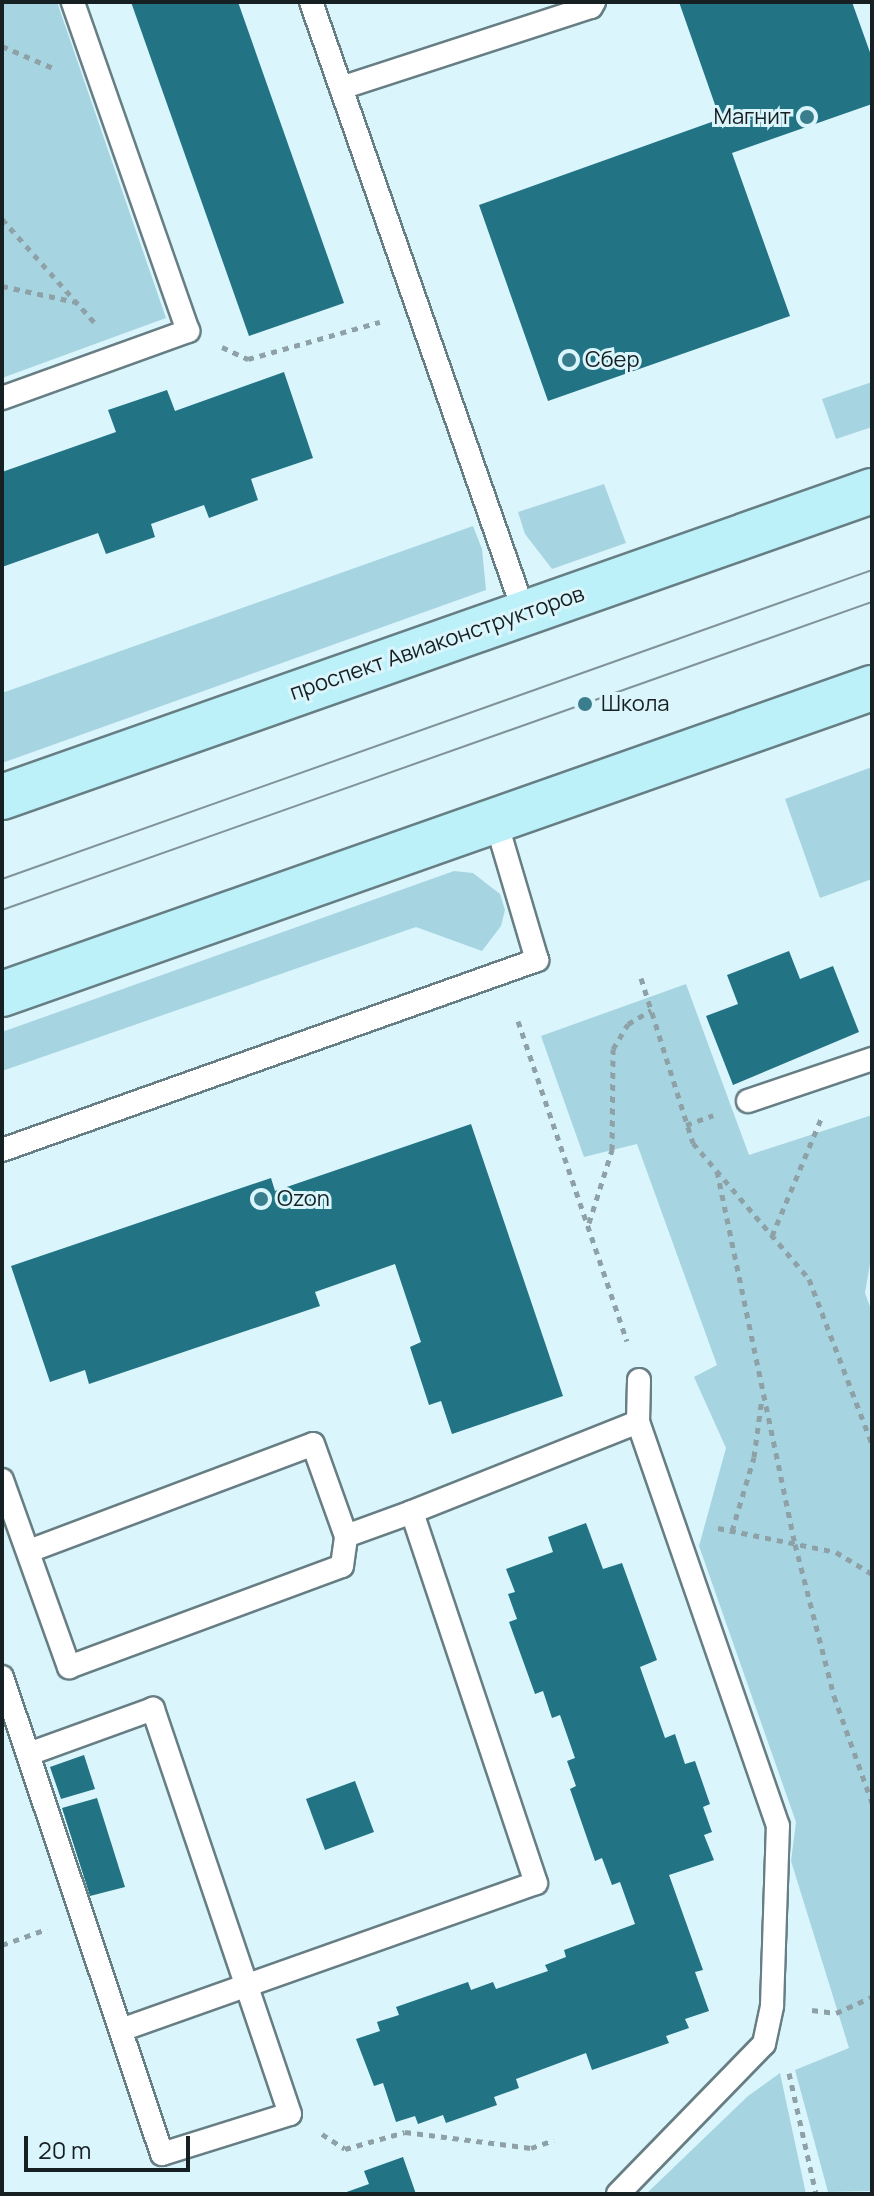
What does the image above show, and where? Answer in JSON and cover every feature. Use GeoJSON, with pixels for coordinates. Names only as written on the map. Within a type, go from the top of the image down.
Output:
{"type":"FeatureCollection","features":[{"type":"Feature","properties":{"kind":"street","name":"проспект Авиаконструкторов"},"geometry":{"type":"LineString","coordinates":[[2,797],[872,491]]}},
{"type":"Feature","properties":{"kind":"street"},"geometry":{"type":"LineString","coordinates":[[2,994],[495,818],[872,688]]}},
{"type":"Feature","properties":{"kind":"lane"},"geometry":{"type":"LineString","coordinates":[[2,398],[188,331],[73,2]]}},
{"type":"Feature","properties":{"kind":"lane"},"geometry":{"type":"LineString","coordinates":[[311,2],[524,612]]}},
{"type":"Feature","properties":{"kind":"lane"},"geometry":{"type":"LineString","coordinates":[[341,88],[591,7],[594,2]]}},
{"type":"Feature","properties":{"kind":"lane"},"geometry":{"type":"LineString","coordinates":[[2,1150],[537,960],[495,818]]}},
{"type":"Feature","properties":{"kind":"lane"},"geometry":{"type":"LineString","coordinates":[[748,1101],[872,1059]]}},
{"type":"Feature","properties":{"kind":"lane"},"geometry":{"type":"LineString","coordinates":[[618,2194],[764,2044],[772,2005],[778,1826],[638,1422],[639,1380]]}},
{"type":"Feature","properties":{"kind":"lane"},"geometry":{"type":"LineString","coordinates":[[346,1536],[638,1422]]}},
{"type":"Feature","properties":{"kind":"lane"},"geometry":{"type":"LineString","coordinates":[[2,1480],[69,1667],[342,1566],[346,1536],[313,1444],[29,1551]]}},
{"type":"Feature","properties":{"kind":"lane"},"geometry":{"type":"LineString","coordinates":[[121,2030],[536,1883],[412,1512]]}},
{"type":"Feature","properties":{"kind":"lane"},"geometry":{"type":"LineString","coordinates":[[2,1677],[162,2154],[290,2114],[153,1709],[29,1754]]}},
{"type":"Feature","properties":{"kind":"path"},"geometry":{"type":"LineString","coordinates":[[2,219],[123,354]]}},
{"type":"Feature","properties":{"kind":"path"},"geometry":{"type":"LineString","coordinates":[[2,286],[77,302]]}},
{"type":"Feature","properties":{"kind":"path"},"geometry":{"type":"LineString","coordinates":[[188,331],[248,359],[393,318]]}},
{"type":"Feature","properties":{"kind":"path"},"geometry":{"type":"LineString","coordinates":[[641,978],[693,1143],[815,1289],[872,1444]]}},
{"type":"Feature","properties":{"kind":"path"},"geometry":{"type":"LineString","coordinates":[[589,1224],[612,1150],[613,1049],[628,1024],[651,1010]]}},
{"type":"Feature","properties":{"kind":"path"},"geometry":{"type":"LineString","coordinates":[[518,1021],[589,1224],[639,1380]]}},
{"type":"Feature","properties":{"kind":"path"},"geometry":{"type":"LineString","coordinates":[[772,1236],[841,1070]]}},
{"type":"Feature","properties":{"kind":"path"},"geometry":{"type":"LineString","coordinates":[[717,1171],[795,1544],[834,1696],[872,1803]]}},
{"type":"Feature","properties":{"kind":"path"},"geometry":{"type":"LineString","coordinates":[[732,1531],[754,1457],[763,1393]]}},
{"type":"Feature","properties":{"kind":"path"},"geometry":{"type":"LineString","coordinates":[[670,1517],[836,1552],[872,1574]]}},
{"type":"Feature","properties":{"kind":"path"},"geometry":{"type":"LineString","coordinates":[[772,2005],[836,2013],[872,1997]]}},
{"type":"Feature","properties":{"kind":"path"},"geometry":{"type":"LineString","coordinates":[[764,2044],[787,2061],[816,2194]]}},
{"type":"Feature","properties":{"kind":"path"},"geometry":{"type":"LineString","coordinates":[[290,2114],[345,2149],[405,2132],[531,2148],[554,2140]]}},
{"type":"Feature","properties":{"kind":"shaded area"},"geometry":{"type":"Polygon","coordinates":[[[2,2],[57,2],[166,318],[2,378],[2,2]]]}},
{"type":"Feature","properties":{"kind":"shaded area"},"geometry":{"type":"Polygon","coordinates":[[[872,382],[872,427],[836,439],[822,399],[872,382]]]}},
{"type":"Feature","properties":{"kind":"shaded area"},"geometry":{"type":"Polygon","coordinates":[[[604,484],[626,543],[552,569],[525,534],[518,512],[604,484]]]}},
{"type":"Feature","properties":{"kind":"shaded area"},"geometry":{"type":"Polygon","coordinates":[[[473,526],[482,549],[486,590],[2,763],[2,693],[473,526]]]}},
{"type":"Feature","properties":{"kind":"shaded area"},"geometry":{"type":"Polygon","coordinates":[[[872,767],[872,879],[820,898],[785,799],[872,767]]]}},
{"type":"Feature","properties":{"kind":"shaded area"},"geometry":{"type":"Polygon","coordinates":[[[454,871],[473,873],[500,894],[505,910],[501,926],[482,951],[416,927],[2,1071],[2,1032],[454,871]]]}},
{"type":"Feature","properties":{"kind":"shaded area"},"geometry":{"type":"Polygon","coordinates":[[[686,984],[749,1155],[872,1115],[872,1252],[865,1293],[872,1312],[872,2191],[828,2192],[795,2070],[849,2048],[791,1861],[796,1822],[699,1546],[726,1448],[694,1377],[717,1365],[637,1144],[584,1157],[541,1036],[686,984]]]}},
{"type":"Feature","properties":{"kind":"shaded area"},"geometry":{"type":"Polygon","coordinates":[[[780,2073],[806,2194],[646,2194],[748,2096],[780,2073]]]}},
{"type":"Feature","properties":{"kind":"building"},"geometry":{"type":"Polygon","coordinates":[[[131,2],[238,2],[344,303],[249,336],[131,2]]]}},
{"type":"Feature","properties":{"kind":"building"},"geometry":{"type":"Polygon","coordinates":[[[679,2],[852,2],[872,58],[872,104],[732,153],[790,316],[548,401],[479,205],[720,119],[679,2]]]}},
{"type":"Feature","properties":{"kind":"building"},"geometry":{"type":"Polygon","coordinates":[[[284,372],[313,458],[251,479],[258,500],[209,518],[204,505],[151,524],[155,537],[106,554],[98,533],[2,567],[2,472],[116,432],[108,410],[167,390],[175,411],[284,372]]]}},
{"type":"Feature","properties":{"kind":"building"},"geometry":{"type":"Polygon","coordinates":[[[789,951],[800,979],[833,966],[859,1032],[733,1085],[706,1016],[738,1004],[727,975],[789,951]]]}},
{"type":"Feature","properties":{"kind":"building"},"geometry":{"type":"Polygon","coordinates":[[[471,1124],[563,1396],[452,1434],[441,1401],[429,1405],[410,1347],[421,1342],[395,1264],[315,1292],[320,1306],[89,1384],[85,1370],[50,1382],[11,1266],[271,1178],[275,1191],[471,1124]]]}},
{"type":"Feature","properties":{"kind":"building"},"geometry":{"type":"Polygon","coordinates":[[[586,1523],[603,1569],[622,1563],[657,1660],[640,1667],[665,1738],[675,1734],[685,1764],[695,1761],[710,1804],[703,1807],[712,1832],[704,1835],[714,1860],[669,1875],[703,1970],[695,1972],[709,2011],[685,2019],[689,2028],[666,2036],[669,2043],[652,2049],[592,2070],[586,2053],[516,2079],[519,2088],[494,2097],[497,2105],[446,2123],[443,2115],[418,2124],[415,2116],[396,2122],[383,2083],[374,2086],[356,2039],[380,2031],[377,2022],[399,2015],[396,2007],[468,1982],[471,1990],[493,1982],[496,1989],[548,1971],[545,1965],[566,1957],[564,1950],[635,1924],[620,1882],[612,1885],[602,1858],[595,1861],[570,1789],[576,1786],[567,1761],[575,1758],[560,1715],[552,1718],[543,1691],[535,1694],[509,1622],[517,1619],[508,1594],[515,1592],[506,1569],[553,1552],[548,1537],[586,1523]]]}},
{"type":"Feature","properties":{"kind":"building"},"geometry":{"type":"Polygon","coordinates":[[[84,1755],[95,1789],[61,1799],[50,1767],[84,1755]]]}},
{"type":"Feature","properties":{"kind":"building"},"geometry":{"type":"Polygon","coordinates":[[[355,1781],[374,1832],[325,1850],[306,1799],[355,1781]]]}},
{"type":"Feature","properties":{"kind":"building"},"geometry":{"type":"Polygon","coordinates":[[[97,1798],[125,1887],[90,1896],[62,1808],[97,1798]]]}},
{"type":"Feature","properties":{"kind":"building"},"geometry":{"type":"Polygon","coordinates":[[[403,2157],[416,2194],[341,2194],[369,2184],[364,2171],[403,2157]]]}},
{"type":"Feature","properties":{"kind":"tram line"},"geometry":{"type":"LineString","coordinates":[[2,879],[872,570]]}},
{"type":"Feature","properties":{"kind":"tram line"},"geometry":{"type":"LineString","coordinates":[[2,910],[872,602]]}},
{"type":"Feature","properties":{"kind":"place","name":"Магнит"},"geometry":{"type":"Point","coordinates":[807,117]}},
{"type":"Feature","properties":{"kind":"place","name":"Сбер"},"geometry":{"type":"Point","coordinates":[569,360]}},
{"type":"Feature","properties":{"kind":"place","name":"Школа"},"geometry":{"type":"Point","coordinates":[585,704]}},
{"type":"Feature","properties":{"kind":"place","name":"Ozon"},"geometry":{"type":"Point","coordinates":[261,1199]}}]}
